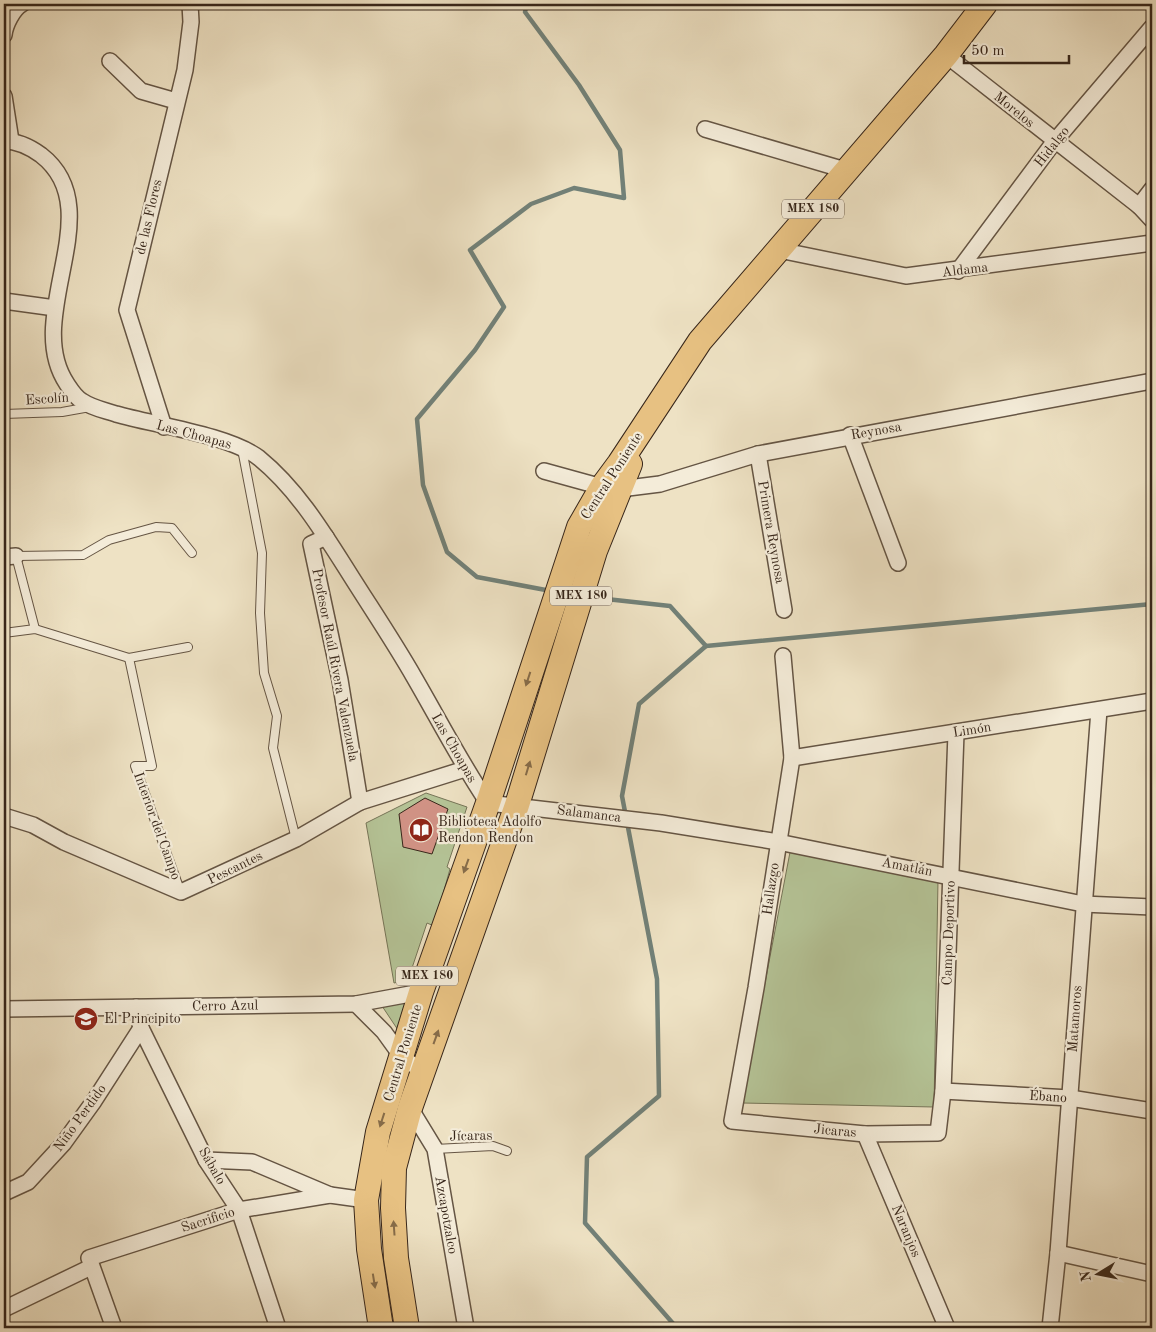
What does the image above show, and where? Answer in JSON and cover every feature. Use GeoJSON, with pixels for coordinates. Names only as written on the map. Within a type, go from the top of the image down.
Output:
{"type":"FeatureCollection","features":[{"type":"Feature","properties":{"kind":"main road","name":"MEX 180"},"geometry":{"type":"LineString","coordinates":[[778,250],[946,55],[978,6]]}},
{"type":"Feature","properties":{"kind":"main road","name":"Central Poniente"},"geometry":{"type":"LineString","coordinates":[[407,1328],[396,1258],[393,1208],[394,1168],[410,1108],[517,805],[595,551],[611,488],[648,421],[700,341],[778,250]]}},
{"type":"Feature","properties":{"kind":"main road","name":"Central Poniente"},"geometry":{"type":"LineString","coordinates":[[381,1328],[369,1249],[366,1200],[378,1132],[421,992],[488,803],[571,547],[591,504],[611,488]]}},
{"type":"Feature","properties":{"kind":"street","name":"de las Flores"},"geometry":{"type":"LineString","coordinates":[[164,427],[127,310],[185,70],[191,22],[190,4]]}},
{"type":"Feature","properties":{"kind":"street"},"geometry":{"type":"LineString","coordinates":[[4,35],[4,29],[19,5]]}},
{"type":"Feature","properties":{"kind":"street","name":"Hidalgo"},"geometry":{"type":"LineString","coordinates":[[958,271],[1054,142],[1152,27]]}},
{"type":"Feature","properties":{"kind":"street","name":"Morelos"},"geometry":{"type":"LineString","coordinates":[[946,55],[1054,142],[1139,206],[1152,220]]}},
{"type":"Feature","properties":{"kind":"street"},"geometry":{"type":"LineString","coordinates":[[110,61],[140,91],[176,101]]}},
{"type":"Feature","properties":{"kind":"street"},"geometry":{"type":"LineString","coordinates":[[4,96],[8,141]]}},
{"type":"Feature","properties":{"kind":"street"},"geometry":{"type":"LineString","coordinates":[[706,129],[845,170]]}},
{"type":"Feature","properties":{"kind":"street","name":"Las Choapas"},"geometry":{"type":"LineString","coordinates":[[8,141],[32,148],[54,165],[68,195],[68,234],[55,308],[53,342],[55,359],[62,377],[73,393],[92,406],[164,427],[228,442],[257,457],[281,478],[326,537],[414,675],[465,769],[488,803]]}},
{"type":"Feature","properties":{"kind":"street"},"geometry":{"type":"LineString","coordinates":[[1139,206],[1152,189]]}},
{"type":"Feature","properties":{"kind":"street","name":"Aldama"},"geometry":{"type":"LineString","coordinates":[[778,250],[906,276],[958,271],[1152,243]]}},
{"type":"Feature","properties":{"kind":"street"},"geometry":{"type":"LineString","coordinates":[[4,300],[55,308]]}},
{"type":"Feature","properties":{"kind":"street","name":"Reynosa"},"geometry":{"type":"LineString","coordinates":[[611,488],[660,484],[758,454],[850,435],[1152,381]]}},
{"type":"Feature","properties":{"kind":"street"},"geometry":{"type":"LineString","coordinates":[[850,435],[898,563]]}},
{"type":"Feature","properties":{"kind":"street","name":"Primera Reynosa"},"geometry":{"type":"LineString","coordinates":[[758,454],[784,610]]}},
{"type":"Feature","properties":{"kind":"street"},"geometry":{"type":"LineString","coordinates":[[544,470],[611,488]]}},
{"type":"Feature","properties":{"kind":"street","name":"Profesor Raúl Rivera Valenzuela"},"geometry":{"type":"LineString","coordinates":[[326,537],[312,544],[340,680],[360,802]]}},
{"type":"Feature","properties":{"kind":"street","name":"Hallazgo"},"geometry":{"type":"LineString","coordinates":[[732,1121],[756,988],[792,758],[783,656]]}},
{"type":"Feature","properties":{"kind":"street","name":"Limón"},"geometry":{"type":"LineString","coordinates":[[792,758],[1152,701]]}},
{"type":"Feature","properties":{"kind":"street","name":"Matamoros"},"geometry":{"type":"LineString","coordinates":[[1050,1328],[1058,1253],[1082,904],[1099,710]]}},
{"type":"Feature","properties":{"kind":"street","name":"Campo Deportivo"},"geometry":{"type":"LineString","coordinates":[[938,1133],[943,1091],[956,732]]}},
{"type":"Feature","properties":{"kind":"street","name":"Pescantes"},"geometry":{"type":"LineString","coordinates":[[181,892],[296,839],[360,802],[465,769]]}},
{"type":"Feature","properties":{"kind":"street"},"geometry":{"type":"LineString","coordinates":[[488,803],[517,805]]}},
{"type":"Feature","properties":{"kind":"street","name":"Salamanca"},"geometry":{"type":"LineString","coordinates":[[517,805],[661,823]]}},
{"type":"Feature","properties":{"kind":"street"},"geometry":{"type":"LineString","coordinates":[[4,816],[33,825],[64,842],[181,892]]}},
{"type":"Feature","properties":{"kind":"street","name":"Amatlán"},"geometry":{"type":"LineString","coordinates":[[661,823],[778,842],[1082,904],[1152,907]]}},
{"type":"Feature","properties":{"kind":"street","name":"Cerro Azul"},"geometry":{"type":"LineString","coordinates":[[4,1009],[356,1004],[421,992]]}},
{"type":"Feature","properties":{"kind":"street"},"geometry":{"type":"LineString","coordinates":[[356,1004],[384,1032],[402,1058],[423,1072]]}},
{"type":"Feature","properties":{"kind":"street","name":"Sábalo"},"geometry":{"type":"LineString","coordinates":[[136,1007],[141,1028],[206,1160],[239,1210],[278,1328]]}},
{"type":"Feature","properties":{"kind":"street","name":"Niño Perdido"},"geometry":{"type":"LineString","coordinates":[[4,1193],[28,1182],[63,1144],[94,1101],[141,1028]]}},
{"type":"Feature","properties":{"kind":"street","name":"Ébano"},"geometry":{"type":"LineString","coordinates":[[943,1091],[1070,1098],[1152,1111]]}},
{"type":"Feature","properties":{"kind":"street","name":"Azcapotzalco"},"geometry":{"type":"LineString","coordinates":[[410,1108],[435,1149],[466,1328]]}},
{"type":"Feature","properties":{"kind":"street","name":"Jicaras"},"geometry":{"type":"LineString","coordinates":[[732,1121],[865,1134],[938,1133]]}},
{"type":"Feature","properties":{"kind":"street","name":"Naranjos"},"geometry":{"type":"LineString","coordinates":[[865,1134],[947,1328]]}},
{"type":"Feature","properties":{"kind":"street","name":"Sacrificio"},"geometry":{"type":"LineString","coordinates":[[206,1160],[252,1162],[330,1195],[366,1200]]}},
{"type":"Feature","properties":{"kind":"street","name":"Sacrificio"},"geometry":{"type":"LineString","coordinates":[[4,1309],[90,1263],[239,1210],[330,1195]]}},
{"type":"Feature","properties":{"kind":"street"},"geometry":{"type":"LineString","coordinates":[[1058,1253],[1152,1274]]}},
{"type":"Feature","properties":{"kind":"street"},"geometry":{"type":"LineString","coordinates":[[90,1263],[114,1328]]}},
{"type":"Feature","properties":{"kind":"lane","name":"Escolín"},"geometry":{"type":"LineString","coordinates":[[4,414],[62,412],[92,406]]}},
{"type":"Feature","properties":{"kind":"lane"},"geometry":{"type":"LineString","coordinates":[[242,449],[262,553],[260,613],[264,673],[277,716],[273,748],[296,839]]}},
{"type":"Feature","properties":{"kind":"lane"},"geometry":{"type":"LineString","coordinates":[[35,629],[10,556],[83,555],[109,540],[156,527],[172,528],[192,552]]}},
{"type":"Feature","properties":{"kind":"lane"},"geometry":{"type":"LineString","coordinates":[[4,633],[35,629],[129,658],[188,647]]}},
{"type":"Feature","properties":{"kind":"lane","name":"Interior del Campo"},"geometry":{"type":"LineString","coordinates":[[129,658],[152,766],[135,766],[181,892]]}},
{"type":"Feature","properties":{"kind":"lane","name":"Jícaras"},"geometry":{"type":"LineString","coordinates":[[435,1149],[493,1146],[507,1151]]}},
{"type":"Feature","properties":{"kind":"green space"},"geometry":{"type":"Polygon","coordinates":[[[426,793],[467,807],[447,867],[450,869],[434,926],[427,923],[408,980],[394,983],[366,823],[426,793]]]}},
{"type":"Feature","properties":{"kind":"green space"},"geometry":{"type":"Polygon","coordinates":[[[791,847],[938,880],[934,1107],[742,1103],[791,847]]]}},
{"type":"Feature","properties":{"kind":"green space"},"geometry":{"type":"Polygon","coordinates":[[[412,1000],[400,1033],[380,1003],[412,1000]]]}},
{"type":"Feature","properties":{"kind":"building","name":"Biblioteca Adolfo Rendon Rendon"},"geometry":{"type":"Polygon","coordinates":[[[425,798],[448,809],[432,854],[403,847],[399,814],[425,798]]]}},
{"type":"Feature","properties":{"kind":"waterway"},"geometry":{"type":"LineString","coordinates":[[527,4],[525,12],[579,85],[620,150],[624,198],[574,188],[531,204],[470,250],[504,307],[475,350],[417,419],[423,485],[447,552],[477,577],[551,591]]}},
{"type":"Feature","properties":{"kind":"waterway"},"geometry":{"type":"LineString","coordinates":[[588,597],[670,606],[706,646]]}},
{"type":"Feature","properties":{"kind":"waterway"},"geometry":{"type":"LineString","coordinates":[[677,1328],[585,1223],[587,1157],[659,1096],[657,979],[622,796],[639,704],[706,646],[1152,604]]}},
{"type":"Feature","properties":{"kind":"place","name":"Biblioteca Adolfo Rendon Rendon"},"geometry":{"type":"Point","coordinates":[421,830]}},
{"type":"Feature","properties":{"kind":"place","name":"El Principito"},"geometry":{"type":"Point","coordinates":[86,1019]}}]}
